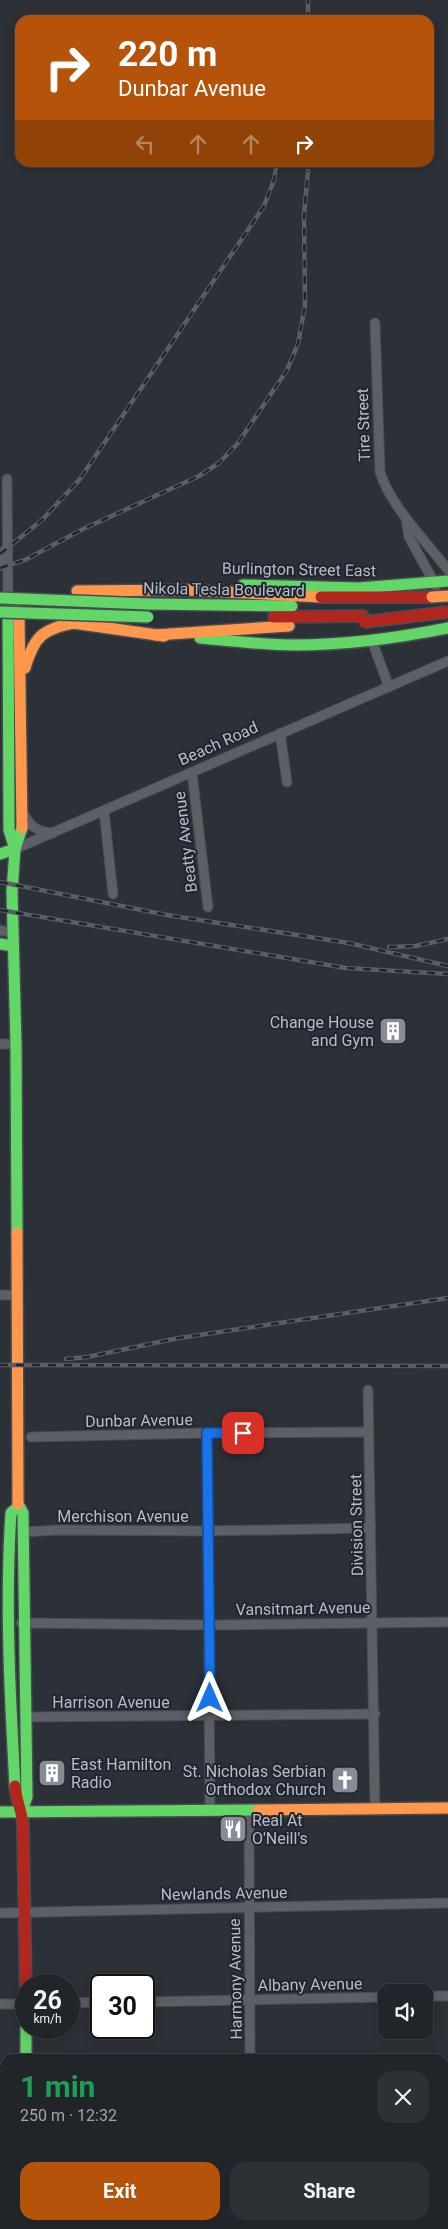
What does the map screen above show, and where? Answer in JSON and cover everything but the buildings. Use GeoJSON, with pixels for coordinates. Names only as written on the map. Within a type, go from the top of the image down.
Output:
{"type":"FeatureCollection","features":[{"type":"Feature","properties":{"kind":"main road","name":"Burlington Street East"},"geometry":{"type":"LineString","coordinates":[[5,597],[198,584],[359,588],[448,581]]}},
{"type":"Feature","properties":{"kind":"main road"},"geometry":{"type":"LineString","coordinates":[[77,591],[188,590],[363,610],[448,611]]}},
{"type":"Feature","properties":{"kind":"main road"},"geometry":{"type":"LineString","coordinates":[[155,635],[363,610],[432,597],[448,596]]}},
{"type":"Feature","properties":{"kind":"main road"},"geometry":{"type":"LineString","coordinates":[[5,597],[21,683],[23,813],[22,829],[15,848],[12,885],[12,933],[16,1044],[18,1508],[23,1513],[24,1532],[27,1717],[27,1797],[22,1811],[25,1974]]}},
{"type":"Feature","properties":{"kind":"main road","name":"Nikola Tesla Boulevard"},"geometry":{"type":"LineString","coordinates":[[5,597],[148,604],[363,610]]}},
{"type":"Feature","properties":{"kind":"main road","name":"Nikola Tesla Boulevard"},"geometry":{"type":"LineString","coordinates":[[247,617],[363,610]]}},
{"type":"Feature","properties":{"kind":"main road"},"geometry":{"type":"LineString","coordinates":[[7,613],[155,635],[294,645],[372,641],[448,628]]}},
{"type":"Feature","properties":{"kind":"main road"},"geometry":{"type":"LineString","coordinates":[[7,613],[9,830],[15,848]]}},
{"type":"Feature","properties":{"kind":"main road","name":"Nikola Tesla Boulevard"},"geometry":{"type":"LineString","coordinates":[[7,613],[153,617]]}},
{"type":"Feature","properties":{"kind":"main road"},"geometry":{"type":"LineString","coordinates":[[21,683],[29,653],[36,638],[51,628],[74,623]]}},
{"type":"Feature","properties":{"kind":"main road"},"geometry":{"type":"LineString","coordinates":[[0,645],[7,671]]}},
{"type":"Feature","properties":{"kind":"main road","name":"Beach Road"},"geometry":{"type":"LineString","coordinates":[[0,854],[15,848]]}},
{"type":"Feature","properties":{"kind":"main road"},"geometry":{"type":"LineString","coordinates":[[0,944],[13,946]]}},
{"type":"Feature","properties":{"kind":"main road"},"geometry":{"type":"LineString","coordinates":[[18,1508],[11,1513],[9,1623],[16,1797],[22,1811]]}},
{"type":"Feature","properties":{"kind":"main road"},"geometry":{"type":"LineString","coordinates":[[0,1812],[448,1808]]}},
{"type":"Feature","properties":{"kind":"main road"},"geometry":{"type":"LineString","coordinates":[[26,2039],[26,2054]]}},
{"type":"Feature","properties":{"kind":"street","name":"Tire Street"},"geometry":{"type":"LineString","coordinates":[[376,323],[380,472],[384,484],[406,518],[448,570]]}},
{"type":"Feature","properties":{"kind":"street"},"geometry":{"type":"LineString","coordinates":[[5,597],[9,584],[7,479]]}},
{"type":"Feature","properties":{"kind":"street","name":"Tire Street"},"geometry":{"type":"LineString","coordinates":[[406,518],[409,538],[434,583],[448,617]]}},
{"type":"Feature","properties":{"kind":"street"},"geometry":{"type":"LineString","coordinates":[[0,566],[8,543]]}},
{"type":"Feature","properties":{"kind":"street"},"geometry":{"type":"LineString","coordinates":[[372,641],[389,687]]}},
{"type":"Feature","properties":{"kind":"street","name":"Beach Road"},"geometry":{"type":"LineString","coordinates":[[15,848],[448,661]]}},
{"type":"Feature","properties":{"kind":"street"},"geometry":{"type":"LineString","coordinates":[[280,733],[287,782]]}},
{"type":"Feature","properties":{"kind":"street","name":"Beatty Avenue"},"geometry":{"type":"LineString","coordinates":[[192,772],[208,907]]}},
{"type":"Feature","properties":{"kind":"street"},"geometry":{"type":"LineString","coordinates":[[104,811],[113,894]]}},
{"type":"Feature","properties":{"kind":"street"},"geometry":{"type":"LineString","coordinates":[[23,813],[34,828],[43,832],[53,833]]}},
{"type":"Feature","properties":{"kind":"street"},"geometry":{"type":"LineString","coordinates":[[0,930],[12,933]]}},
{"type":"Feature","properties":{"kind":"street"},"geometry":{"type":"LineString","coordinates":[[0,1044],[16,1044]]}},
{"type":"Feature","properties":{"kind":"street"},"geometry":{"type":"LineString","coordinates":[[0,1295],[16,1295]]}},
{"type":"Feature","properties":{"kind":"street","name":"Division Street"},"geometry":{"type":"LineString","coordinates":[[368,1390],[375,1714],[375,1810]]}},
{"type":"Feature","properties":{"kind":"street","name":"Dunbar Avenue"},"geometry":{"type":"LineString","coordinates":[[30,1437],[368,1432]]}},
{"type":"Feature","properties":{"kind":"street"},"geometry":{"type":"LineString","coordinates":[[207,1433],[210,1810]]}},
{"type":"Feature","properties":{"kind":"street","name":"Merchison Avenue"},"geometry":{"type":"LineString","coordinates":[[24,1532],[57,1530],[208,1531],[371,1528]]}},
{"type":"Feature","properties":{"kind":"street","name":"Vansitmart Avenue"},"geometry":{"type":"LineString","coordinates":[[9,1623],[209,1625],[448,1622]]}},
{"type":"Feature","properties":{"kind":"street","name":"Harrison Avenue"},"geometry":{"type":"LineString","coordinates":[[27,1717],[375,1714]]}},
{"type":"Feature","properties":{"kind":"street","name":"Harmony Avenue"},"geometry":{"type":"LineString","coordinates":[[249,1809],[250,2054]]}},
{"type":"Feature","properties":{"kind":"street","name":"Newlands Avenue"},"geometry":{"type":"LineString","coordinates":[[0,1913],[448,1903]]}},
{"type":"Feature","properties":{"kind":"street"},"geometry":{"type":"LineString","coordinates":[[433,1996],[448,1996]]}},
{"type":"Feature","properties":{"kind":"street","name":"Albany Avenue"},"geometry":{"type":"LineString","coordinates":[[155,2002],[378,1997]]}},
{"type":"Feature","properties":{"kind":"street"},"geometry":{"type":"LineString","coordinates":[[0,2004],[15,2004]]}},
{"type":"Feature","properties":{"kind":"railway"},"geometry":{"type":"LineString","coordinates":[[308,0],[308,15]]}},
{"type":"Feature","properties":{"kind":"railway"},"geometry":{"type":"LineString","coordinates":[[0,554],[42,520],[80,479],[264,206],[274,180],[276,167]]}},
{"type":"Feature","properties":{"kind":"railway"},"geometry":{"type":"LineString","coordinates":[[0,568],[25,560],[81,530],[199,476],[219,463],[238,443],[287,370],[298,344],[305,305],[304,215],[308,171]]}},
{"type":"Feature","properties":{"kind":"railway"},"geometry":{"type":"LineString","coordinates":[[0,882],[167,915],[349,943],[448,966]]}},
{"type":"Feature","properties":{"kind":"railway"},"geometry":{"type":"LineString","coordinates":[[0,910],[346,968],[448,974]]}},
{"type":"Feature","properties":{"kind":"railway"},"geometry":{"type":"LineString","coordinates":[[389,947],[416,946],[448,939]]}},
{"type":"Feature","properties":{"kind":"railway"},"geometry":{"type":"LineString","coordinates":[[66,1359],[87,1357],[179,1338],[448,1298]]}},
{"type":"Feature","properties":{"kind":"railway"},"geometry":{"type":"LineString","coordinates":[[0,1365],[448,1366]]}},
{"type":"Feature","properties":{"kind":"traffic: fast"},"geometry":{"type":"LineString","coordinates":[[243,585],[359,588],[448,581]]}},
{"type":"Feature","properties":{"kind":"traffic: fast"},"geometry":{"type":"LineString","coordinates":[[0,598],[148,604]]}},
{"type":"Feature","properties":{"kind":"traffic: fast"},"geometry":{"type":"LineString","coordinates":[[8,603],[9,830],[15,849]]}},
{"type":"Feature","properties":{"kind":"traffic: fast"},"geometry":{"type":"LineString","coordinates":[[148,604],[292,606]]}},
{"type":"Feature","properties":{"kind":"traffic: fast"},"geometry":{"type":"LineString","coordinates":[[0,612],[148,617]]}},
{"type":"Feature","properties":{"kind":"traffic: fast"},"geometry":{"type":"LineString","coordinates":[[200,638],[248,643],[315,645],[372,640],[448,628]]}},
{"type":"Feature","properties":{"kind":"traffic: fast"},"geometry":{"type":"LineString","coordinates":[[17,1233],[16,1044],[12,891],[15,849],[22,828]]}},
{"type":"Feature","properties":{"kind":"traffic: fast"},"geometry":{"type":"LineString","coordinates":[[0,854],[15,849]]}},
{"type":"Feature","properties":{"kind":"traffic: fast"},"geometry":{"type":"LineString","coordinates":[[0,944],[13,946]]}},
{"type":"Feature","properties":{"kind":"traffic: fast"},"geometry":{"type":"LineString","coordinates":[[18,1504],[23,1513],[27,1797],[22,1811]]}},
{"type":"Feature","properties":{"kind":"traffic: fast"},"geometry":{"type":"LineString","coordinates":[[15,1786],[10,1684],[8,1581],[11,1513],[18,1507]]}},
{"type":"Feature","properties":{"kind":"traffic: fast"},"geometry":{"type":"LineString","coordinates":[[0,1812],[258,1810]]}},
{"type":"Feature","properties":{"kind":"traffic: fast"},"geometry":{"type":"LineString","coordinates":[[26,2039],[26,2054]]}},
{"type":"Feature","properties":{"kind":"traffic: slow"},"geometry":{"type":"LineString","coordinates":[[77,591],[188,590],[321,597]]}},
{"type":"Feature","properties":{"kind":"traffic: slow"},"geometry":{"type":"LineString","coordinates":[[432,597],[448,596]]}},
{"type":"Feature","properties":{"kind":"traffic: slow"},"geometry":{"type":"LineString","coordinates":[[16,605],[19,615],[22,828]]}},
{"type":"Feature","properties":{"kind":"traffic: slow"},"geometry":{"type":"LineString","coordinates":[[66,622],[164,636]]}},
{"type":"Feature","properties":{"kind":"traffic: slow"},"geometry":{"type":"LineString","coordinates":[[25,668],[28,657],[41,636],[54,628],[74,623]]}},
{"type":"Feature","properties":{"kind":"traffic: slow"},"geometry":{"type":"LineString","coordinates":[[155,635],[289,626]]}},
{"type":"Feature","properties":{"kind":"traffic: slow"},"geometry":{"type":"LineString","coordinates":[[17,1233],[18,1504]]}},
{"type":"Feature","properties":{"kind":"traffic: slow"},"geometry":{"type":"LineString","coordinates":[[258,1810],[448,1808]]}},
{"type":"Feature","properties":{"kind":"traffic: jam"},"geometry":{"type":"LineString","coordinates":[[321,597],[432,597]]}},
{"type":"Feature","properties":{"kind":"traffic: jam"},"geometry":{"type":"LineString","coordinates":[[364,622],[448,612]]}},
{"type":"Feature","properties":{"kind":"traffic: jam"},"geometry":{"type":"LineString","coordinates":[[274,617],[363,616]]}},
{"type":"Feature","properties":{"kind":"traffic: jam"},"geometry":{"type":"LineString","coordinates":[[15,1786],[23,1825],[26,1974]]}},
{"type":"Feature","properties":{"kind":"place","name":"Change House and Gym"},"geometry":{"type":"Point","coordinates":[393,1031]}},
{"type":"Feature","properties":{"kind":"place","name":"East Hamilton Radio"},"geometry":{"type":"Point","coordinates":[52,1773]}},
{"type":"Feature","properties":{"kind":"place","name":"St. Nicholas Serbian Orthodox Church"},"geometry":{"type":"Point","coordinates":[345,1780]}},
{"type":"Feature","properties":{"kind":"place","name":"Real At O'Neill's"},"geometry":{"type":"Point","coordinates":[233,1829]}},
{"type":"Feature","properties":{"kind":"route"},"geometry":{"type":"LineString","coordinates":[[210,1698],[207,1433],[243,1433]]}}]}
